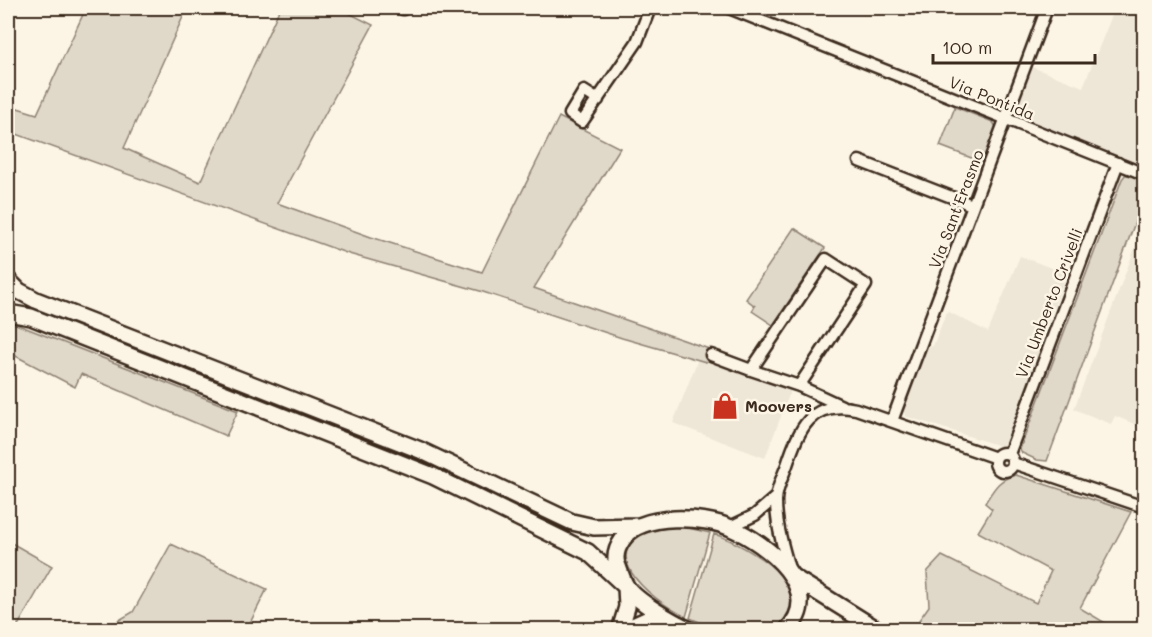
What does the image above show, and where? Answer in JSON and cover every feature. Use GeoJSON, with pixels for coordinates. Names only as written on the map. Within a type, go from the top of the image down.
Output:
{"type":"FeatureCollection","features":[{"type":"Feature","properties":{"kind":"street"},"geometry":{"type":"LineString","coordinates":[[598,100],[637,42],[650,8]]}},
{"type":"Feature","properties":{"kind":"street","name":"Via Pontida"},"geometry":{"type":"LineString","coordinates":[[729,8],[1144,174]]}},
{"type":"Feature","properties":{"kind":"street","name":"Via Sant'Erasmo"},"geometry":{"type":"LineString","coordinates":[[892,421],[1047,8]]}},
{"type":"Feature","properties":{"kind":"street"},"geometry":{"type":"LineString","coordinates":[[859,161],[972,205]]}},
{"type":"Feature","properties":{"kind":"street","name":"Via Umberto Crivelli"},"geometry":{"type":"LineString","coordinates":[[1011,459],[1118,163]]}},
{"type":"Feature","properties":{"kind":"street"},"geometry":{"type":"LineString","coordinates":[[751,370],[826,259],[866,285],[799,386]]}},
{"type":"Feature","properties":{"kind":"street"},"geometry":{"type":"LineString","coordinates":[[8,280],[19,291],[36,300],[420,450],[572,522],[594,527],[638,526],[675,519],[728,527],[769,551],[791,573],[878,630]]}},
{"type":"Feature","properties":{"kind":"street"},"geometry":{"type":"LineString","coordinates":[[8,313],[31,317],[433,476],[588,552],[626,587],[683,627]]}},
{"type":"Feature","properties":{"kind":"street"},"geometry":{"type":"LineString","coordinates":[[711,355],[799,386],[842,406],[996,458]]}},
{"type":"Feature","properties":{"kind":"street"},"geometry":{"type":"LineString","coordinates":[[787,630],[793,624],[800,608],[800,592],[791,573],[777,525],[776,497],[801,429],[821,410],[842,406]]}},
{"type":"Feature","properties":{"kind":"street"},"geometry":{"type":"LineString","coordinates":[[996,458],[1003,453],[1011,459],[1144,507]]}},
{"type":"Feature","properties":{"kind":"street"},"geometry":{"type":"LineString","coordinates":[[996,458],[996,466],[1002,471],[1008,470],[1011,459]]}},
{"type":"Feature","properties":{"kind":"street"},"geometry":{"type":"LineString","coordinates":[[728,527],[755,515],[776,497]]}},
{"type":"Feature","properties":{"kind":"street"},"geometry":{"type":"LineString","coordinates":[[622,630],[626,615],[626,587],[616,555],[618,546],[626,534],[638,526]]}},
{"type":"Feature","properties":{"kind":"street"},"geometry":{"type":"LineString","coordinates":[[622,630],[646,620],[683,627]]}},
{"type":"Feature","properties":{"kind":"shaded area"},"geometry":{"type":"Polygon","coordinates":[[[86,8],[187,8],[124,148],[200,182],[280,8],[339,8],[373,25],[277,203],[371,237],[482,272],[559,117],[620,148],[534,288],[712,350],[706,362],[622,338],[480,291],[349,254],[8,131],[8,105],[37,114],[86,8]]]}},
{"type":"Feature","properties":{"kind":"shaded area"},"geometry":{"type":"Polygon","coordinates":[[[1115,8],[1144,8],[1144,170],[1010,118],[1029,66],[1083,87],[1115,8]]]}},
{"type":"Feature","properties":{"kind":"shaded area"},"geometry":{"type":"Polygon","coordinates":[[[955,107],[993,122],[996,127],[982,162],[940,146],[955,107]]]}},
{"type":"Feature","properties":{"kind":"shaded area"},"geometry":{"type":"Polygon","coordinates":[[[1125,175],[1144,182],[1144,198],[1047,461],[1037,460],[1022,453],[1020,449],[1125,175]]]}},
{"type":"Feature","properties":{"kind":"shaded area"},"geometry":{"type":"Polygon","coordinates":[[[1144,224],[1144,425],[1139,426],[1115,416],[1111,424],[1074,409],[1144,224]]]}},
{"type":"Feature","properties":{"kind":"shaded area"},"geometry":{"type":"Polygon","coordinates":[[[794,228],[825,248],[773,325],[752,311],[755,306],[746,299],[794,228]]]}},
{"type":"Feature","properties":{"kind":"shaded area"},"geometry":{"type":"Polygon","coordinates":[[[1020,256],[1067,274],[1040,342],[1044,346],[1005,444],[1000,446],[905,416],[903,408],[926,348],[933,346],[947,311],[988,332],[1020,256]]]}},
{"type":"Feature","properties":{"kind":"shaded area"},"geometry":{"type":"Polygon","coordinates":[[[8,321],[238,411],[226,436],[81,374],[75,387],[8,352],[8,321]]]}},
{"type":"Feature","properties":{"kind":"shaded area"},"geometry":{"type":"Polygon","coordinates":[[[698,359],[791,390],[765,458],[673,423],[698,359]]]}},
{"type":"Feature","properties":{"kind":"shaded area"},"geometry":{"type":"Polygon","coordinates":[[[1016,475],[1131,512],[1080,608],[1107,624],[1104,629],[932,630],[919,620],[929,606],[927,572],[942,556],[1036,603],[1051,571],[978,532],[992,509],[985,503],[991,493],[1001,482],[1016,475]]]}},
{"type":"Feature","properties":{"kind":"shaded area"},"geometry":{"type":"Polygon","coordinates":[[[662,527],[684,527],[710,533],[686,617],[671,609],[642,586],[626,560],[628,547],[640,536],[662,527]]]}},
{"type":"Feature","properties":{"kind":"shaded area"},"geometry":{"type":"Polygon","coordinates":[[[714,534],[746,549],[780,574],[791,588],[795,603],[790,617],[772,629],[720,627],[690,618],[714,534]]]}},
{"type":"Feature","properties":{"kind":"shaded area"},"geometry":{"type":"Polygon","coordinates":[[[8,541],[52,566],[16,629],[8,629],[8,541]]]}},
{"type":"Feature","properties":{"kind":"shaded area"},"geometry":{"type":"Polygon","coordinates":[[[171,544],[267,589],[247,629],[104,629],[133,612],[171,544]]]}},
{"type":"Feature","properties":{"kind":"place","name":"Moovers"},"geometry":{"type":"Point","coordinates":[725,406]}}]}
